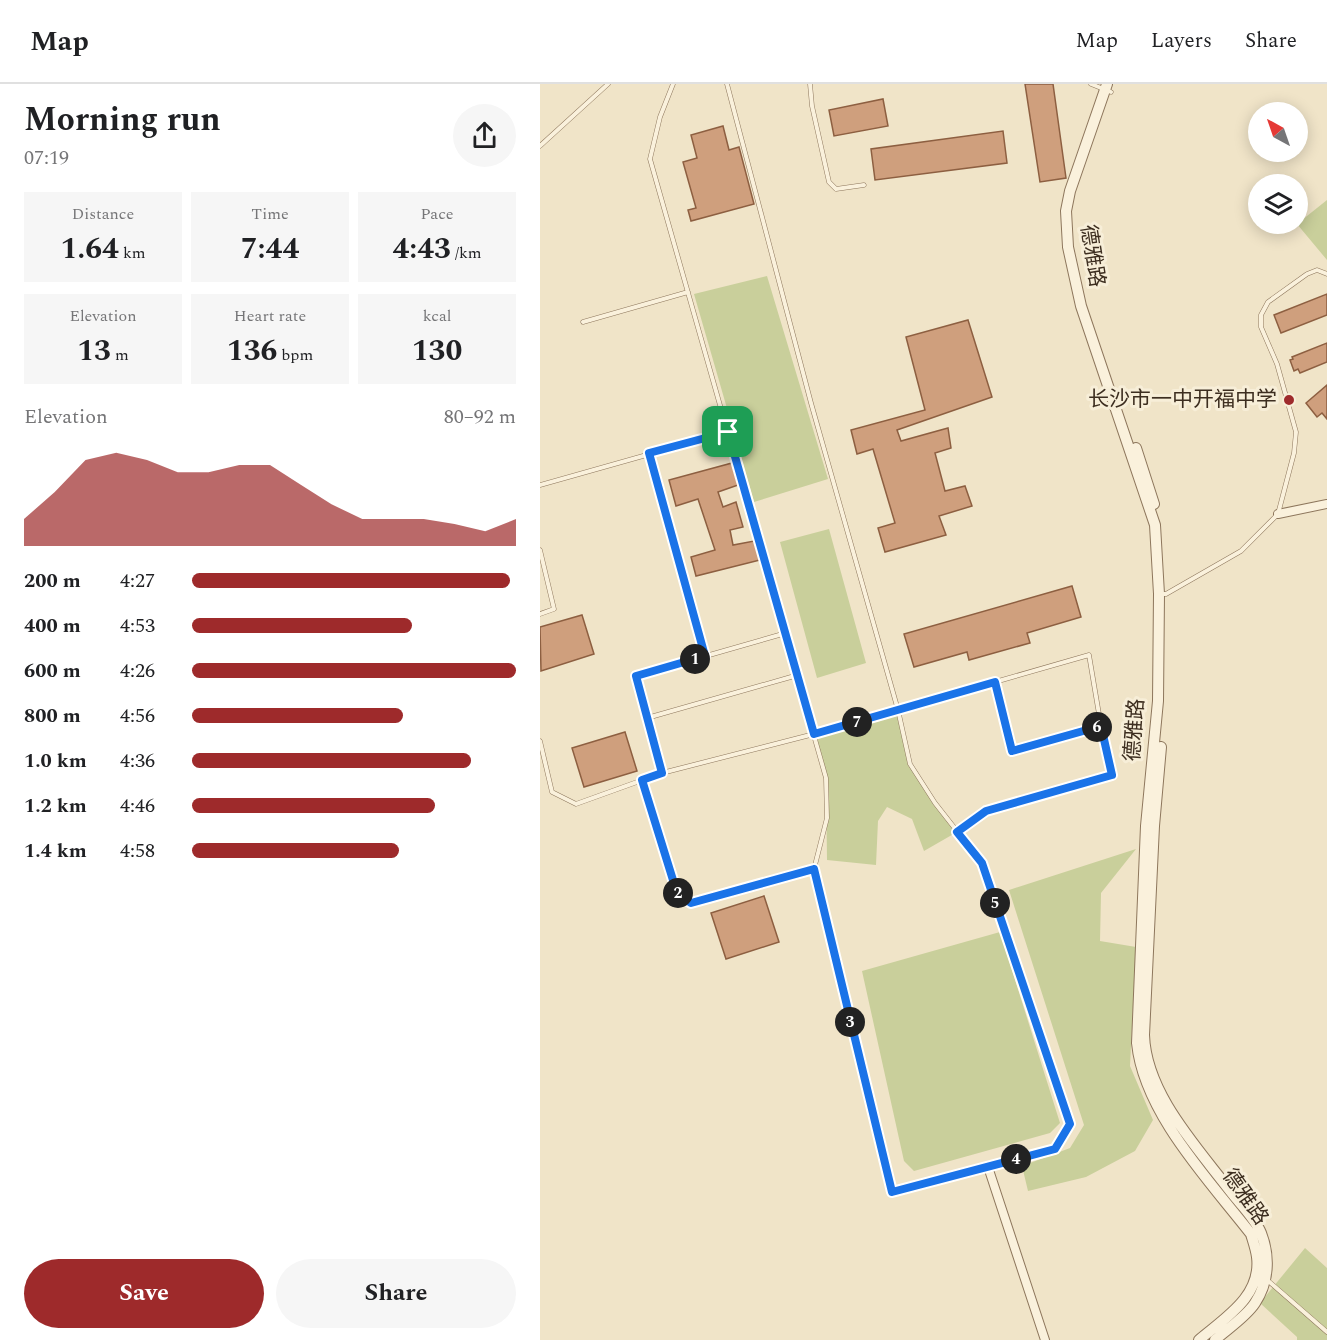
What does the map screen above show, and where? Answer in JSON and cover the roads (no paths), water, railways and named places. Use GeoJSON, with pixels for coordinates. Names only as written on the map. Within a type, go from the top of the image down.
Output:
{"type":"FeatureCollection","features":[{"type":"Feature","properties":{"kind":"street","name":"德雅路"},"geometry":{"type":"LineString","coordinates":[[1109,87],[1075,196],[1072,212],[1072,244],[1086,302],[1161,526],[1164,700],[1154,826],[1145,1045],[1150,1068],[1174,1118],[1260,1231],[1268,1263],[1266,1279],[1255,1304],[1215,1340]]}},
{"type":"Feature","properties":{"kind":"street"},"geometry":{"type":"LineString","coordinates":[[1278,514],[1327,504]]}},
{"type":"Feature","properties":{"kind":"street","name":"德雅路"},"geometry":{"type":"LineString","coordinates":[[1163,594],[1158,701],[1146,826],[1138,1059],[1166,1124],[1251,1234],[1257,1255],[1257,1274],[1247,1297],[1199,1340]]}},
{"type":"Feature","properties":{"kind":"street"},"geometry":{"type":"LineString","coordinates":[[988,1167],[1045,1340]]}},
{"type":"Feature","properties":{"kind":"lane"},"geometry":{"type":"LineString","coordinates":[[540,146],[608,84]]}},
{"type":"Feature","properties":{"kind":"lane"},"geometry":{"type":"LineString","coordinates":[[673,84],[660,117],[650,159],[826,778],[827,818],[814,869],[892,1192],[1055,1149],[1070,1124],[982,863],[934,803],[910,764],[898,710],[811,403],[727,84]]}},
{"type":"Feature","properties":{"kind":"lane"},"geometry":{"type":"LineString","coordinates":[[810,84],[812,106],[829,182],[836,189],[864,185]]}},
{"type":"Feature","properties":{"kind":"lane"},"geometry":{"type":"LineString","coordinates":[[1090,84],[1109,87]]}},
{"type":"Feature","properties":{"kind":"lane"},"geometry":{"type":"LineString","coordinates":[[1163,594],[1241,551],[1278,514],[1294,453],[1296,432],[1277,364],[1261,327],[1261,315],[1268,302],[1307,274],[1317,270],[1327,274]]}},
{"type":"Feature","properties":{"kind":"lane"},"geometry":{"type":"LineString","coordinates":[[583,321],[688,292]]}},
{"type":"Feature","properties":{"kind":"lane"},"geometry":{"type":"LineString","coordinates":[[540,485],[728,432]]}},
{"type":"Feature","properties":{"kind":"lane"},"geometry":{"type":"LineString","coordinates":[[649,453],[705,656]]}},
{"type":"Feature","properties":{"kind":"lane"},"geometry":{"type":"LineString","coordinates":[[540,550],[554,609],[540,614]]}},
{"type":"Feature","properties":{"kind":"lane"},"geometry":{"type":"LineString","coordinates":[[662,773],[636,676],[786,633]]}},
{"type":"Feature","properties":{"kind":"lane"},"geometry":{"type":"LineString","coordinates":[[540,741],[552,792],[576,804],[662,773],[814,734],[1089,655],[1112,775],[986,811],[957,832]]}},
{"type":"Feature","properties":{"kind":"lane"},"geometry":{"type":"LineString","coordinates":[[647,718],[798,675]]}},
{"type":"Feature","properties":{"kind":"lane"},"geometry":{"type":"LineString","coordinates":[[995,682],[1012,751],[1101,726]]}},
{"type":"Feature","properties":{"kind":"lane"},"geometry":{"type":"LineString","coordinates":[[642,780],[677,893],[691,903],[814,869]]}},
{"type":"Feature","properties":{"kind":"lane"},"geometry":{"type":"LineString","coordinates":[[1266,1279],[1327,1332]]}},
{"type":"Feature","properties":{"kind":"place","name":"长沙市一中开福中学"},"geometry":{"type":"Point","coordinates":[1289,400]}}]}
